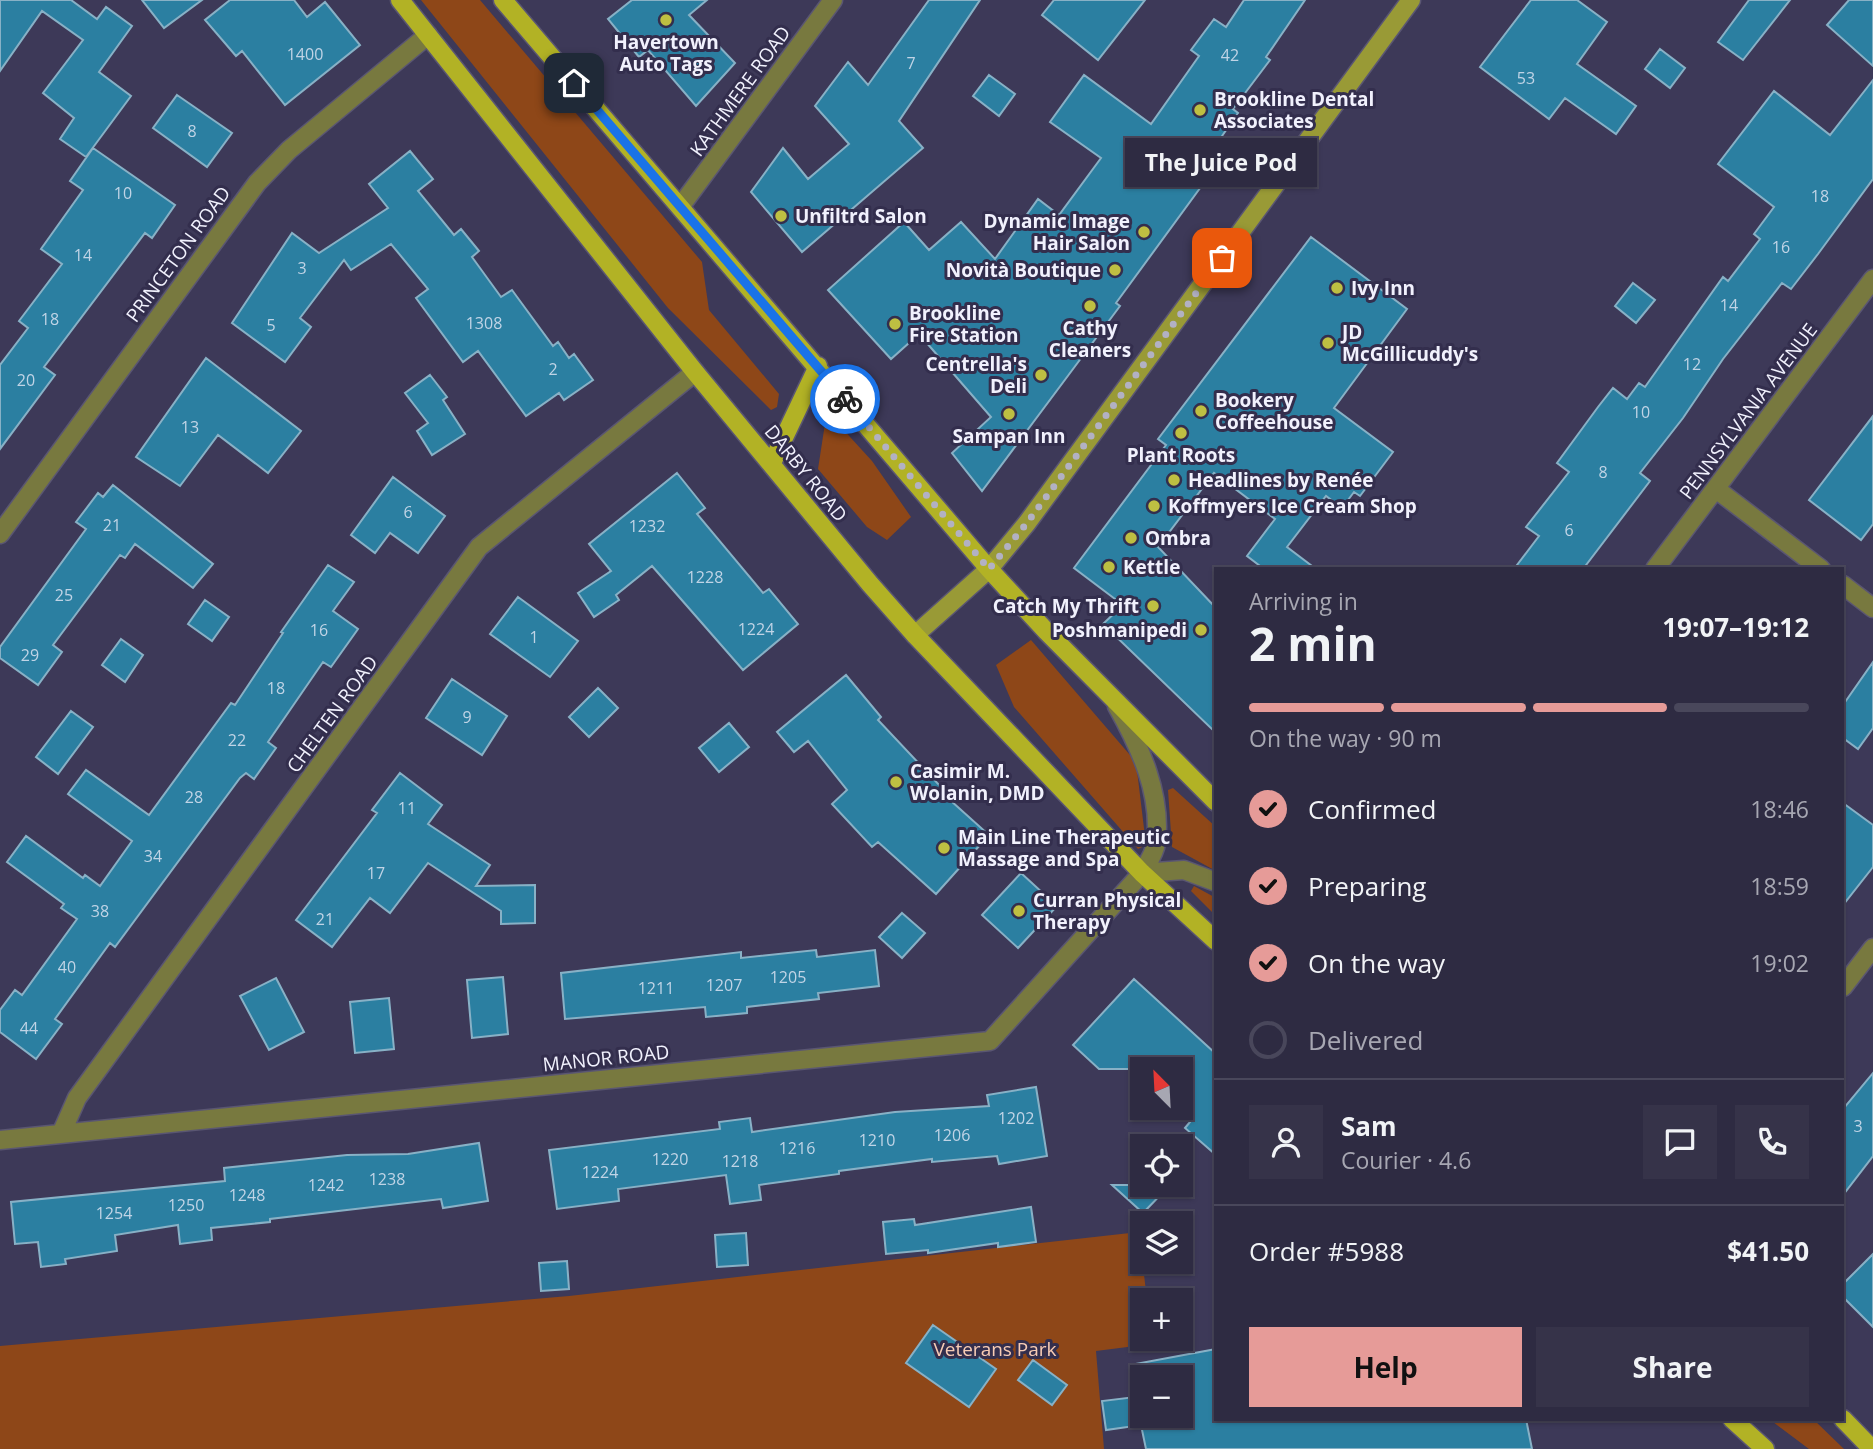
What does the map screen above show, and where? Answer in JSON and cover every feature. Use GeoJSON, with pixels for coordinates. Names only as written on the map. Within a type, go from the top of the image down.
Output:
{"type":"FeatureCollection","features":[{"type":"Feature","properties":{"kind":"main road","name":"DARBY ROAD"},"geometry":{"type":"LineString","coordinates":[[400,0],[695,372],[915,635],[1142,873],[1214,939]]}},
{"type":"Feature","properties":{"kind":"main road"},"geometry":{"type":"LineString","coordinates":[[503,0],[989,569],[1113,700],[1214,800]]}},
{"type":"Feature","properties":{"kind":"main road"},"geometry":{"type":"LineString","coordinates":[[772,463],[818,366]]}},
{"type":"Feature","properties":{"kind":"main road"},"geometry":{"type":"LineString","coordinates":[[1844,1420],[1872,1449]]}},
{"type":"Feature","properties":{"kind":"main road"},"geometry":{"type":"LineString","coordinates":[[1734,1421],[1765,1449]]}},
{"type":"Feature","properties":{"kind":"street","name":"KATHMERE ROAD"},"geometry":{"type":"LineString","coordinates":[[680,207],[833,0]]}},
{"type":"Feature","properties":{"kind":"street"},"geometry":{"type":"LineString","coordinates":[[915,635],[989,569],[1027,523],[1411,0]]}},
{"type":"Feature","properties":{"kind":"street","name":"PRINCETON ROAD"},"geometry":{"type":"LineString","coordinates":[[0,534],[257,183],[289,150],[428,35]]}},
{"type":"Feature","properties":{"kind":"street","name":"PENNSYLVANIA AVENUE"},"geometry":{"type":"LineString","coordinates":[[1657,567],[1873,279]]}},
{"type":"Feature","properties":{"kind":"street","name":"CHELTEN ROAD"},"geometry":{"type":"LineString","coordinates":[[61,1134],[77,1098],[480,547],[695,372]]}},
{"type":"Feature","properties":{"kind":"street"},"geometry":{"type":"LineString","coordinates":[[1716,489],[1818,567]]}},
{"type":"Feature","properties":{"kind":"street"},"geometry":{"type":"LineString","coordinates":[[1844,586],[1873,608]]}},
{"type":"Feature","properties":{"kind":"street","name":"MANOR ROAD"},"geometry":{"type":"LineString","coordinates":[[0,1140],[990,1041],[1142,873],[1156,845],[1151,783],[1136,741],[1113,700]]}},
{"type":"Feature","properties":{"kind":"street"},"geometry":{"type":"LineString","coordinates":[[1142,873],[1184,870],[1214,881]]}},
{"type":"Feature","properties":{"kind":"street"},"geometry":{"type":"LineString","coordinates":[[1844,986],[1873,948]]}},
{"type":"Feature","properties":{"kind":"green space"},"geometry":{"type":"Polygon","coordinates":[[[421,0],[480,0],[702,262],[709,310],[779,394],[777,407],[771,410],[668,308],[421,0]]]}},
{"type":"Feature","properties":{"kind":"green space"},"geometry":{"type":"Polygon","coordinates":[[[830,415],[872,461],[911,517],[887,540],[867,527],[818,469],[826,417],[830,415]]]}},
{"type":"Feature","properties":{"kind":"green space"},"geometry":{"type":"Polygon","coordinates":[[[1031,640],[1136,762],[1146,845],[1138,849],[1014,707],[996,665],[1031,640]]]}},
{"type":"Feature","properties":{"kind":"green space"},"geometry":{"type":"Polygon","coordinates":[[[1173,788],[1214,825],[1214,870],[1172,847],[1168,790],[1173,788]]]}},
{"type":"Feature","properties":{"kind":"green space"},"geometry":{"type":"Polygon","coordinates":[[[1194,886],[1214,897],[1214,914],[1191,891],[1194,886]]]}},
{"type":"Feature","properties":{"kind":"green space","name":"Veterans Park"},"geometry":{"type":"Polygon","coordinates":[[[1130,1233],[1130,1274],[1144,1274],[1146,1288],[1130,1288],[1130,1347],[1096,1351],[1104,1449],[0,1449],[0,1346],[569,1296],[1130,1233]]]}},
{"type":"Feature","properties":{"kind":"green space"},"geometry":{"type":"Polygon","coordinates":[[[1772,1421],[1815,1421],[1844,1449],[1809,1449],[1772,1421]]]}},
{"type":"Feature","properties":{"kind":"building"},"geometry":{"type":"Polygon","coordinates":[[[0,0],[71,0],[97,19],[106,7],[132,26],[99,72],[131,96],[86,157],[60,139],[74,118],[43,93],[83,40],[42,11],[0,71],[0,0]]]}},
{"type":"Feature","properties":{"kind":"building"},"geometry":{"type":"Polygon","coordinates":[[[142,0],[202,0],[164,28],[142,0]]]}},
{"type":"Feature","properties":{"kind":"building"},"geometry":{"type":"Polygon","coordinates":[[[230,0],[294,0],[307,17],[325,2],[360,45],[285,105],[242,51],[236,56],[205,20],[230,0]]]}},
{"type":"Feature","properties":{"kind":"building"},"geometry":{"type":"Polygon","coordinates":[[[632,0],[707,0],[689,15],[735,63],[696,106],[648,50],[639,57],[608,19],[632,0]]]}},
{"type":"Feature","properties":{"kind":"building"},"geometry":{"type":"Polygon","coordinates":[[[929,0],[980,0],[899,121],[923,148],[802,252],[751,192],[783,148],[808,179],[849,144],[815,106],[848,62],[868,85],[929,0]]]}},
{"type":"Feature","properties":{"kind":"building"},"geometry":{"type":"Polygon","coordinates":[[[1054,0],[1145,0],[1098,60],[1042,15],[1054,0]]]}},
{"type":"Feature","properties":{"kind":"building"},"geometry":{"type":"Polygon","coordinates":[[[1244,0],[1305,0],[1266,57],[1270,60],[1233,109],[1238,113],[1204,162],[1214,169],[1116,303],[1120,306],[982,491],[952,453],[991,417],[919,334],[891,359],[828,290],[904,222],[929,250],[961,222],[995,259],[1038,199],[1059,215],[1101,158],[1050,122],[1084,75],[1151,124],[1199,56],[1191,50],[1214,19],[1226,27],[1244,0]]]}},
{"type":"Feature","properties":{"kind":"building"},"geometry":{"type":"Polygon","coordinates":[[[1531,0],[1577,0],[1607,22],[1577,64],[1636,106],[1616,134],[1565,98],[1549,119],[1480,67],[1531,0]]]}},
{"type":"Feature","properties":{"kind":"building"},"geometry":{"type":"Polygon","coordinates":[[[1749,0],[1790,0],[1743,60],[1718,42],[1749,0]]]}},
{"type":"Feature","properties":{"kind":"building"},"geometry":{"type":"Polygon","coordinates":[[[1849,0],[1873,0],[1873,66],[1827,25],[1849,0]]]}},
{"type":"Feature","properties":{"kind":"building"},"geometry":{"type":"Polygon","coordinates":[[[1660,49],[1685,68],[1670,88],[1645,69],[1660,49]]]}},
{"type":"Feature","properties":{"kind":"building"},"geometry":{"type":"Polygon","coordinates":[[[989,75],[1015,94],[999,116],[973,96],[989,75]]]}},
{"type":"Feature","properties":{"kind":"building"},"geometry":{"type":"Polygon","coordinates":[[[1873,80],[1873,179],[1818,254],[1791,289],[1782,283],[1723,359],[1683,418],[1640,473],[1650,481],[1585,567],[1516,567],[1539,536],[1526,527],[1569,472],[1557,463],[1598,407],[1613,388],[1627,399],[1639,383],[1645,387],[1723,277],[1728,281],[1760,239],[1754,234],[1774,207],[1718,164],[1774,91],[1830,135],[1873,80]]]}},
{"type":"Feature","properties":{"kind":"building"},"geometry":{"type":"Polygon","coordinates":[[[177,95],[232,133],[207,167],[153,128],[177,95]]]}},
{"type":"Feature","properties":{"kind":"building"},"geometry":{"type":"Polygon","coordinates":[[[93,148],[175,205],[152,238],[145,233],[44,367],[55,375],[0,449],[0,365],[28,328],[19,321],[62,264],[41,249],[83,190],[70,181],[93,148]]]}},
{"type":"Feature","properties":{"kind":"building"},"geometry":{"type":"Polygon","coordinates":[[[410,151],[433,179],[418,191],[454,235],[461,229],[479,251],[472,257],[501,297],[512,290],[553,346],[558,342],[569,358],[574,354],[593,380],[564,400],[559,393],[526,416],[478,351],[463,362],[416,298],[428,289],[391,244],[351,270],[344,260],[300,318],[311,327],[285,362],[232,323],[292,233],[319,253],[388,208],[369,184],[410,151]]]}},
{"type":"Feature","properties":{"kind":"building"},"geometry":{"type":"Polygon","coordinates":[[[1311,237],[1407,309],[1334,408],[1393,452],[1360,496],[1354,492],[1342,508],[1326,496],[1287,547],[1313,567],[1261,567],[1247,556],[1275,519],[1214,473],[1158,547],[1214,606],[1214,731],[1103,624],[1123,605],[1074,568],[1166,445],[1158,439],[1311,237]]]}},
{"type":"Feature","properties":{"kind":"building"},"geometry":{"type":"Polygon","coordinates":[[[1633,283],[1655,300],[1636,323],[1615,306],[1633,283]]]}},
{"type":"Feature","properties":{"kind":"building"},"geometry":{"type":"Polygon","coordinates":[[[206,358],[301,431],[268,473],[218,435],[180,486],[136,457],[206,358]]]}},
{"type":"Feature","properties":{"kind":"building"},"geometry":{"type":"Polygon","coordinates":[[[430,375],[447,397],[443,400],[465,434],[432,455],[417,431],[428,423],[405,393],[430,375]]]}},
{"type":"Feature","properties":{"kind":"building"},"geometry":{"type":"Polygon","coordinates":[[[1873,416],[1873,524],[1861,540],[1809,500],[1873,416]]]}},
{"type":"Feature","properties":{"kind":"building"},"geometry":{"type":"Polygon","coordinates":[[[677,473],[705,508],[697,514],[763,593],[769,589],[798,624],[743,670],[652,566],[616,595],[619,600],[594,617],[578,593],[611,571],[589,544],[677,473]]]}},
{"type":"Feature","properties":{"kind":"building"},"geometry":{"type":"Polygon","coordinates":[[[393,477],[445,516],[418,553],[390,533],[375,553],[351,535],[393,477]]]}},
{"type":"Feature","properties":{"kind":"building"},"geometry":{"type":"Polygon","coordinates":[[[113,485],[213,564],[193,588],[135,544],[125,558],[120,555],[53,645],[62,652],[38,685],[0,658],[0,647],[86,529],[76,522],[98,493],[103,497],[113,485]]]}},
{"type":"Feature","properties":{"kind":"building"},"geometry":{"type":"Polygon","coordinates":[[[328,565],[354,582],[333,611],[358,629],[331,667],[323,662],[268,742],[276,748],[254,779],[246,773],[240,778],[115,947],[110,943],[55,1019],[62,1024],[36,1059],[0,1032],[0,1010],[15,990],[22,995],[77,919],[61,908],[64,904],[7,862],[26,836],[83,878],[85,875],[100,886],[132,841],[68,794],[86,770],[149,815],[231,703],[235,705],[328,565]]]}},
{"type":"Feature","properties":{"kind":"building"},"geometry":{"type":"Polygon","coordinates":[[[518,597],[578,641],[550,677],[490,634],[518,597]]]}},
{"type":"Feature","properties":{"kind":"building"},"geometry":{"type":"Polygon","coordinates":[[[205,600],[229,617],[212,641],[188,624],[205,600]]]}},
{"type":"Feature","properties":{"kind":"building"},"geometry":{"type":"Polygon","coordinates":[[[121,639],[143,655],[125,682],[102,665],[121,639]]]}},
{"type":"Feature","properties":{"kind":"building"},"geometry":{"type":"Polygon","coordinates":[[[1873,662],[1873,728],[1858,749],[1844,739],[1844,704],[1873,662]]]}},
{"type":"Feature","properties":{"kind":"building"},"geometry":{"type":"Polygon","coordinates":[[[846,675],[881,717],[878,720],[942,788],[940,791],[989,835],[936,894],[878,842],[872,847],[832,804],[847,790],[808,741],[794,752],[777,732],[846,675]]]}},
{"type":"Feature","properties":{"kind":"building"},"geometry":{"type":"Polygon","coordinates":[[[452,679],[507,716],[482,755],[426,718],[452,679]]]}},
{"type":"Feature","properties":{"kind":"building"},"geometry":{"type":"Polygon","coordinates":[[[598,688],[618,708],[589,737],[569,717],[598,688]]]}},
{"type":"Feature","properties":{"kind":"building"},"geometry":{"type":"Polygon","coordinates":[[[71,711],[93,727],[58,774],[36,757],[71,711]]]}},
{"type":"Feature","properties":{"kind":"building"},"geometry":{"type":"Polygon","coordinates":[[[729,723],[749,747],[719,772],[699,748],[729,723]]]}},
{"type":"Feature","properties":{"kind":"building"},"geometry":{"type":"Polygon","coordinates":[[[400,773],[442,805],[428,824],[490,865],[476,886],[535,885],[535,923],[501,924],[501,911],[428,863],[390,913],[370,898],[332,947],[296,920],[377,813],[372,810],[400,773]]]}},
{"type":"Feature","properties":{"kind":"building"},"geometry":{"type":"Polygon","coordinates":[[[1844,804],[1873,825],[1873,867],[1844,904],[1844,804]]]}},
{"type":"Feature","properties":{"kind":"building","name":"Curran Physical Therapy"},"geometry":{"type":"Polygon","coordinates":[[[1021,873],[1057,906],[1018,948],[982,915],[1021,873]]]}},
{"type":"Feature","properties":{"kind":"building"},"geometry":{"type":"Polygon","coordinates":[[[902,913],[925,933],[902,958],[879,937],[902,913]]]}},
{"type":"Feature","properties":{"kind":"building"},"geometry":{"type":"Polygon","coordinates":[[[816,950],[817,957],[875,950],[879,986],[818,993],[819,999],[747,1007],[747,1013],[706,1017],[705,1007],[565,1019],[561,973],[741,952],[741,958],[816,950]]]}},
{"type":"Feature","properties":{"kind":"building"},"geometry":{"type":"Polygon","coordinates":[[[503,977],[508,1034],[472,1038],[467,980],[503,977]]]}},
{"type":"Feature","properties":{"kind":"building"},"geometry":{"type":"Polygon","coordinates":[[[276,978],[304,1032],[269,1050],[240,996],[276,978]]]}},
{"type":"Feature","properties":{"kind":"building"},"geometry":{"type":"Polygon","coordinates":[[[1134,979],[1214,1052],[1214,1153],[1185,1128],[1190,1122],[1188,1120],[1194,1120],[1194,1057],[1130,1057],[1130,1069],[1099,1069],[1073,1045],[1134,979]]]}},
{"type":"Feature","properties":{"kind":"building"},"geometry":{"type":"Polygon","coordinates":[[[389,998],[394,1049],[355,1053],[350,1002],[389,998]]]}},
{"type":"Feature","properties":{"kind":"building"},"geometry":{"type":"Polygon","coordinates":[[[1873,1073],[1873,1156],[1844,1194],[1844,1108],[1873,1073]]]}},
{"type":"Feature","properties":{"kind":"building"},"geometry":{"type":"Polygon","coordinates":[[[1036,1087],[1047,1156],[999,1164],[997,1156],[932,1162],[932,1159],[839,1171],[839,1174],[759,1185],[761,1200],[730,1204],[726,1175],[618,1189],[619,1201],[557,1209],[549,1150],[720,1129],[719,1122],[750,1118],[752,1132],[895,1112],[989,1106],[987,1095],[1036,1087]]]}},
{"type":"Feature","properties":{"kind":"building"},"geometry":{"type":"Polygon","coordinates":[[[479,1143],[488,1201],[443,1208],[441,1199],[270,1219],[270,1222],[211,1228],[212,1240],[180,1244],[178,1225],[115,1235],[117,1251],[65,1259],[66,1264],[41,1267],[38,1242],[15,1244],[11,1202],[225,1181],[224,1168],[347,1155],[408,1154],[479,1143]]]}},
{"type":"Feature","properties":{"kind":"building"},"geometry":{"type":"Polygon","coordinates":[[[1112,1185],[1130,1185],[1130,1197],[1158,1197],[1145,1211],[1141,1211],[1112,1185]]]}},
{"type":"Feature","properties":{"kind":"building"},"geometry":{"type":"Polygon","coordinates":[[[1031,1207],[1036,1242],[998,1247],[998,1243],[928,1253],[928,1250],[886,1254],[883,1222],[914,1219],[915,1225],[1031,1207]]]}},
{"type":"Feature","properties":{"kind":"building"},"geometry":{"type":"Polygon","coordinates":[[[746,1233],[748,1265],[717,1267],[715,1235],[746,1233]]]}},
{"type":"Feature","properties":{"kind":"building"},"geometry":{"type":"Polygon","coordinates":[[[1873,1254],[1873,1327],[1844,1298],[1844,1283],[1873,1254]]]}},
{"type":"Feature","properties":{"kind":"building"},"geometry":{"type":"Polygon","coordinates":[[[567,1261],[569,1289],[541,1291],[539,1263],[567,1261]]]}},
{"type":"Feature","properties":{"kind":"building"},"geometry":{"type":"Polygon","coordinates":[[[933,1325],[996,1369],[969,1407],[906,1363],[933,1325]]]}},
{"type":"Feature","properties":{"kind":"building"},"geometry":{"type":"Polygon","coordinates":[[[1214,1349],[1214,1421],[1526,1421],[1532,1449],[1146,1449],[1142,1428],[1193,1428],[1193,1365],[1130,1365],[1214,1349]]]}},
{"type":"Feature","properties":{"kind":"building"},"geometry":{"type":"Polygon","coordinates":[[[1033,1360],[1067,1385],[1052,1405],[1018,1380],[1033,1360]]]}},
{"type":"Feature","properties":{"kind":"building"},"geometry":{"type":"Polygon","coordinates":[[[1130,1398],[1130,1427],[1106,1430],[1102,1401],[1130,1398]]]}},
{"type":"Feature","properties":{"kind":"way so far"},"geometry":{"type":"LineString","coordinates":[[845,399],[989,569],[1027,523],[1222,258]]}},
{"type":"Feature","properties":{"kind":"place","name":"Havertown Auto Tags"},"geometry":{"type":"Point","coordinates":[666,20]}},
{"type":"Feature","properties":{"kind":"place","name":"Brookline Dental Associates"},"geometry":{"type":"Point","coordinates":[1200,110]}},
{"type":"Feature","properties":{"kind":"place","name":"Unfiltrd Salon"},"geometry":{"type":"Point","coordinates":[781,216]}},
{"type":"Feature","properties":{"kind":"place","name":"Dynamic Image Hair Salon"},"geometry":{"type":"Point","coordinates":[1144,232]}},
{"type":"Feature","properties":{"kind":"place","name":"The Juice Pod"},"geometry":{"type":"Point","coordinates":[1222,258]}},
{"type":"Feature","properties":{"kind":"place","name":"Novità Boutique"},"geometry":{"type":"Point","coordinates":[1115,270]}},
{"type":"Feature","properties":{"kind":"place","name":"Ivy Inn"},"geometry":{"type":"Point","coordinates":[1337,288]}},
{"type":"Feature","properties":{"kind":"place","name":"Cathy Cleaners"},"geometry":{"type":"Point","coordinates":[1090,306]}},
{"type":"Feature","properties":{"kind":"place","name":"Brookline Fire Station"},"geometry":{"type":"Point","coordinates":[895,324]}},
{"type":"Feature","properties":{"kind":"place","name":"JD McGillicuddy's"},"geometry":{"type":"Point","coordinates":[1328,343]}},
{"type":"Feature","properties":{"kind":"place","name":"Centrella's Deli"},"geometry":{"type":"Point","coordinates":[1041,375]}},
{"type":"Feature","properties":{"kind":"place","name":"Bookery Coffeehouse"},"geometry":{"type":"Point","coordinates":[1201,411]}},
{"type":"Feature","properties":{"kind":"place","name":"Sampan Inn"},"geometry":{"type":"Point","coordinates":[1009,414]}},
{"type":"Feature","properties":{"kind":"place","name":"Plant Roots"},"geometry":{"type":"Point","coordinates":[1181,433]}},
{"type":"Feature","properties":{"kind":"place","name":"Headlines by Renée"},"geometry":{"type":"Point","coordinates":[1174,480]}},
{"type":"Feature","properties":{"kind":"place","name":"Koffmyers Ice Cream Shop"},"geometry":{"type":"Point","coordinates":[1154,506]}},
{"type":"Feature","properties":{"kind":"place","name":"Ombra"},"geometry":{"type":"Point","coordinates":[1131,538]}},
{"type":"Feature","properties":{"kind":"place","name":"Kettle"},"geometry":{"type":"Point","coordinates":[1109,567]}},
{"type":"Feature","properties":{"kind":"place","name":"Catch My Thrift"},"geometry":{"type":"Point","coordinates":[1153,606]}},
{"type":"Feature","properties":{"kind":"place","name":"Poshmanipedi"},"geometry":{"type":"Point","coordinates":[1201,630]}},
{"type":"Feature","properties":{"kind":"place","name":"Casimir M. Wolanin, DMD"},"geometry":{"type":"Point","coordinates":[896,782]}},
{"type":"Feature","properties":{"kind":"place","name":"Main Line Therapeutic Massage and Spa"},"geometry":{"type":"Point","coordinates":[944,848]}},
{"type":"Feature","properties":{"kind":"place","name":"Curran Physical Therapy"},"geometry":{"type":"Point","coordinates":[1019,911]}},
{"type":"Feature","properties":{"kind":"route"},"geometry":{"type":"LineString","coordinates":[[574,83],[845,399]]}}]}
